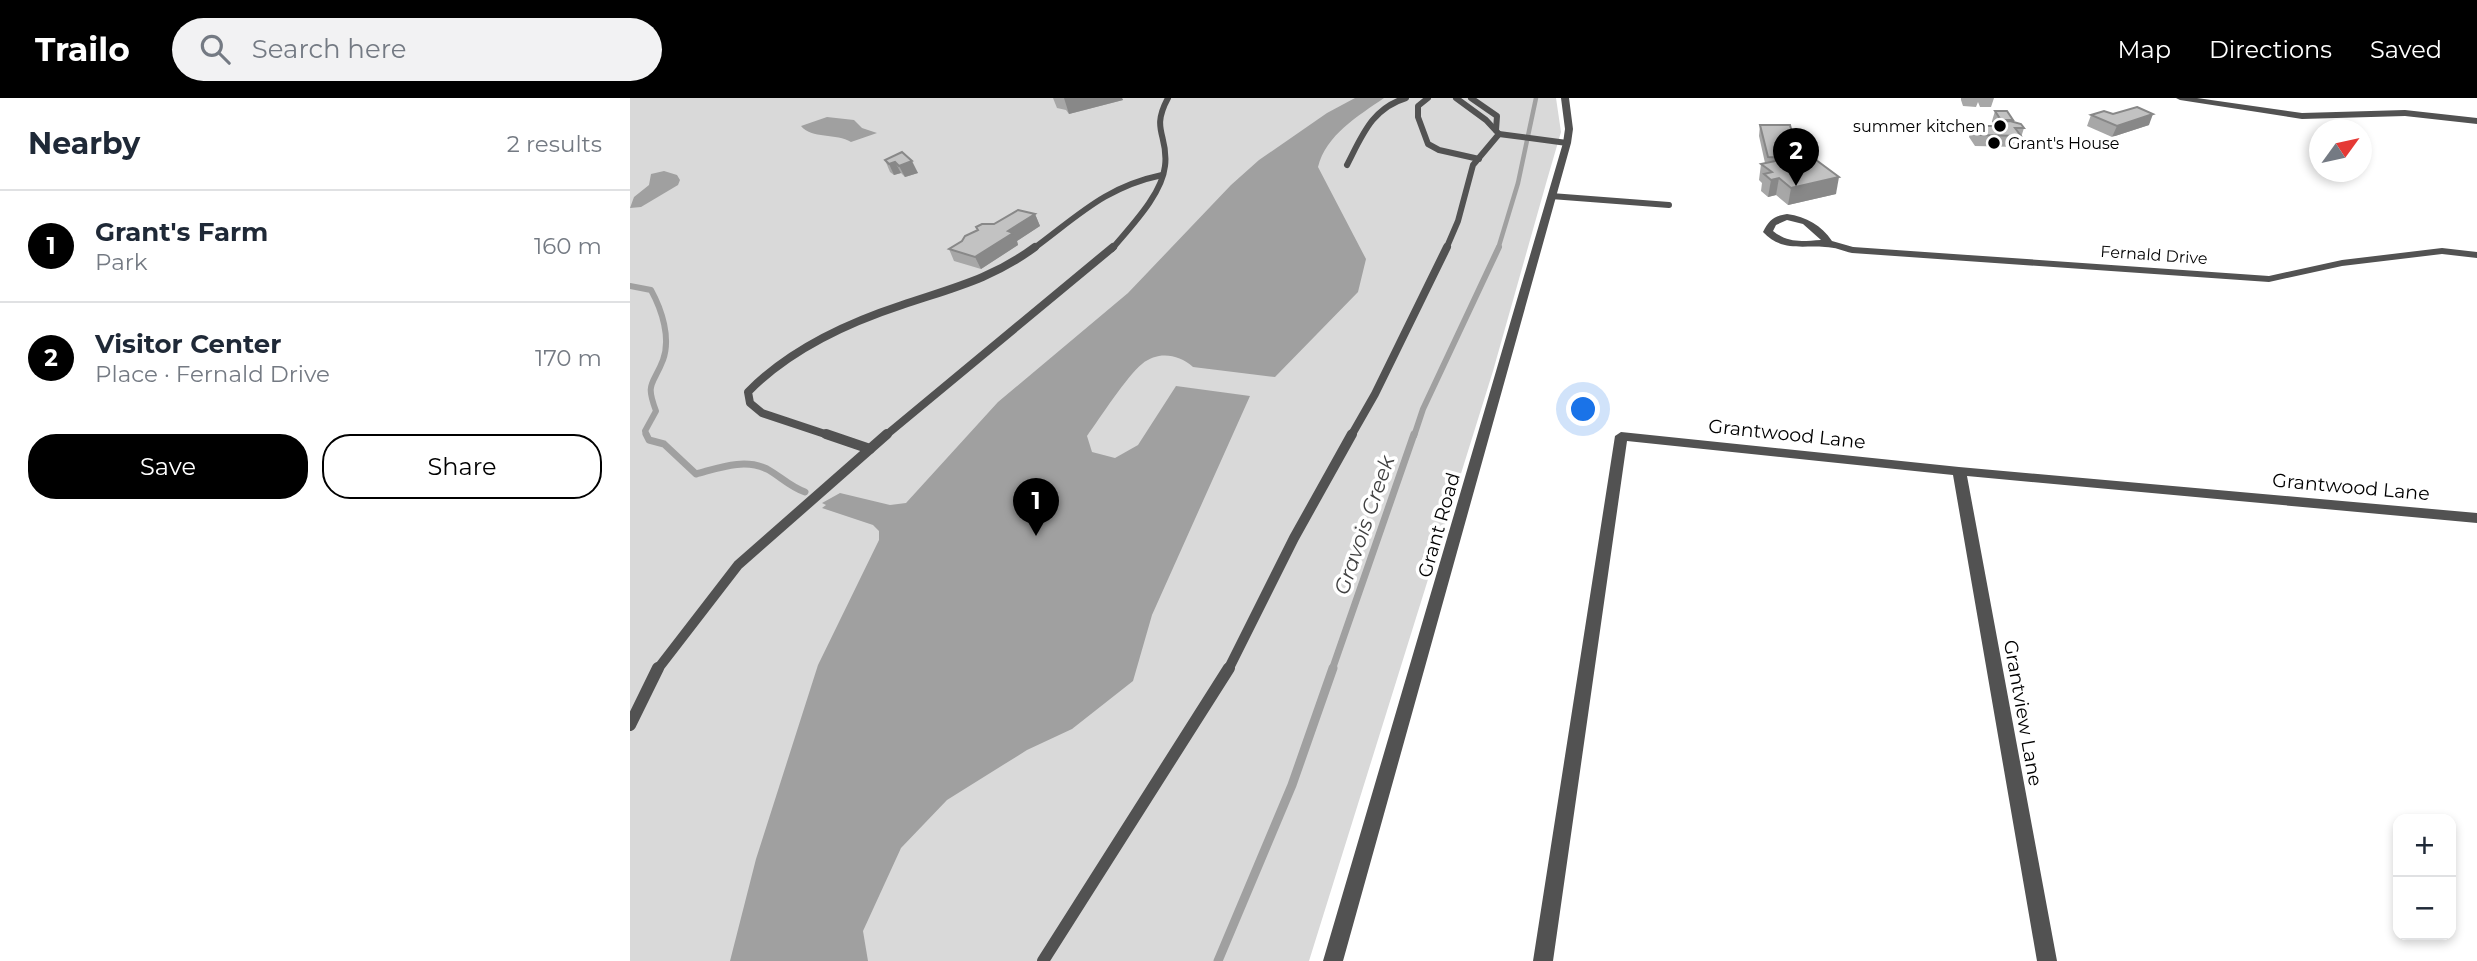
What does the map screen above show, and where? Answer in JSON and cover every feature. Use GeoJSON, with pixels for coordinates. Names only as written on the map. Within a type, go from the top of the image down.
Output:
{"type":"FeatureCollection","features":[{"type":"Feature","properties":{"kind":"street","name":"Grant Road"},"geometry":{"type":"LineString","coordinates":[[1333,961],[1567,143],[1568,116],[1565,98]]}},
{"type":"Feature","properties":{"kind":"street"},"geometry":{"type":"LineString","coordinates":[[2180,98],[2302,116],[2405,113],[2477,121]]}},
{"type":"Feature","properties":{"kind":"street","name":"Fernald Drive"},"geometry":{"type":"LineString","coordinates":[[1828,243],[1823,232],[1802,219],[1775,220],[1769,225],[1768,232],[1778,241],[1811,246],[1828,243],[1852,250],[2269,279],[2342,263],[2442,251],[2477,256]]}},
{"type":"Feature","properties":{"kind":"street","name":"Grantwood Lane"},"geometry":{"type":"LineString","coordinates":[[1543,961],[1621,436],[1959,471],[2477,518]]}},
{"type":"Feature","properties":{"kind":"street","name":"Grantview Lane"},"geometry":{"type":"LineString","coordinates":[[1959,471],[2047,961]]}},
{"type":"Feature","properties":{"kind":"lane"},"geometry":{"type":"LineString","coordinates":[[630,724],[659,665],[738,565],[870,449],[1111,250],[1148,205],[1162,175],[1166,151],[1158,126],[1160,113],[1168,98]]}},
{"type":"Feature","properties":{"kind":"lane"},"geometry":{"type":"LineString","coordinates":[[1347,165],[1359,144],[1361,131],[1374,114],[1395,100],[1406,98]]}},
{"type":"Feature","properties":{"kind":"lane"},"geometry":{"type":"LineString","coordinates":[[1428,98],[1418,106],[1418,117],[1428,144],[1479,159]]}},
{"type":"Feature","properties":{"kind":"lane"},"geometry":{"type":"LineString","coordinates":[[1456,98],[1497,132],[1567,143]]}},
{"type":"Feature","properties":{"kind":"lane"},"geometry":{"type":"LineString","coordinates":[[1042,961],[1118,846],[1236,657],[1294,538],[1409,330],[1453,232],[1473,165],[1497,132],[1497,116],[1471,98]]}},
{"type":"Feature","properties":{"kind":"lane"},"geometry":{"type":"LineString","coordinates":[[870,449],[762,413],[750,403],[748,392],[758,380],[774,369],[824,340],[891,309],[978,281],[1002,270],[1115,189],[1134,181],[1162,175]]}},
{"type":"Feature","properties":{"kind":"lane"},"geometry":{"type":"LineString","coordinates":[[1551,196],[1670,205]]}},
{"type":"Feature","properties":{"kind":"shaded area"},"geometry":{"type":"Polygon","coordinates":[[[630,98],[1556,98],[1561,132],[1493,371],[1309,961],[630,961],[630,98]]]}},
{"type":"Feature","properties":{"kind":"shaded area"},"geometry":{"type":"Polygon","coordinates":[[[1355,98],[1384,98],[1344,127],[1328,145],[1318,167],[1366,259],[1358,292],[1275,377],[1193,367],[1181,359],[1168,356],[1148,360],[1129,378],[1087,436],[1092,452],[1115,458],[1138,445],[1176,386],[1250,396],[1152,615],[1133,681],[1072,729],[1027,750],[947,800],[901,848],[863,931],[868,961],[730,961],[756,859],[818,665],[879,540],[879,531],[873,525],[822,508],[826,505],[822,503],[840,493],[890,505],[906,503],[998,402],[1128,293],[1231,185],[1259,160],[1327,113],[1355,98]]]}},
{"type":"Feature","properties":{"kind":"shaded area"},"geometry":{"type":"Polygon","coordinates":[[[827,117],[854,120],[862,128],[877,133],[851,142],[811,133],[801,126],[827,117]]]}},
{"type":"Feature","properties":{"kind":"shaded area"},"geometry":{"type":"Polygon","coordinates":[[[664,171],[677,175],[680,180],[678,185],[641,207],[630,208],[634,197],[649,185],[651,174],[664,171]]]}},
{"type":"Feature","properties":{"kind":"building"},"geometry":{"type":"Polygon","coordinates":[[[2137,107],[2153,114],[2117,126],[2091,115],[2104,111],[2113,114],[2137,107]]]}},
{"type":"Feature","properties":{"kind":"building"},"geometry":{"type":"Polygon","coordinates":[[[1995,111],[2007,111],[2013,120],[2001,120],[1995,111]]]}},
{"type":"Feature","properties":{"kind":"building"},"geometry":{"type":"Polygon","coordinates":[[[2010,121],[2021,124],[2024,128],[2015,128],[2021,136],[1979,135],[1972,126],[1997,126],[1994,122],[2010,121]]]}},
{"type":"Feature","properties":{"kind":"building"},"geometry":{"type":"Polygon","coordinates":[[[1760,125],[1790,125],[1798,156],[1768,157],[1760,125]]]}},
{"type":"Feature","properties":{"kind":"building"},"geometry":{"type":"Polygon","coordinates":[[[902,152],[912,161],[899,166],[895,162],[889,164],[885,160],[902,152]]]}},
{"type":"Feature","properties":{"kind":"building"},"geometry":{"type":"Polygon","coordinates":[[[1808,154],[1839,177],[1791,188],[1779,178],[1771,180],[1764,174],[1772,172],[1761,164],[1808,154]]]}},
{"type":"Feature","properties":{"kind":"building"},"geometry":{"type":"Polygon","coordinates":[[[1018,210],[1035,214],[1008,231],[1013,233],[975,257],[949,249],[965,236],[978,230],[976,227],[994,224],[1018,210]]]}},
{"type":"Feature","properties":{"kind":"waterway","name":"Gravois Creek"},"geometry":{"type":"LineString","coordinates":[[1498,249],[1518,183],[1536,98]]}},
{"type":"Feature","properties":{"kind":"waterway","name":"Gravois Creek"},"geometry":{"type":"LineString","coordinates":[[1414,436],[1423,409],[1499,247]]}},
{"type":"Feature","properties":{"kind":"waterway"},"geometry":{"type":"LineString","coordinates":[[630,286],[651,290],[659,306],[666,333],[663,360],[651,389],[656,411],[645,431],[647,436]]}},
{"type":"Feature","properties":{"kind":"waterway","name":"Gravois Creek"},"geometry":{"type":"LineString","coordinates":[[1332,670],[1414,434]]}},
{"type":"Feature","properties":{"kind":"waterway"},"geometry":{"type":"LineString","coordinates":[[647,436],[649,440],[664,444],[696,474],[731,465],[749,464],[767,469],[805,492]]}},
{"type":"Feature","properties":{"kind":"waterway","name":"Gravois Creek"},"geometry":{"type":"LineString","coordinates":[[1218,961],[1292,785],[1333,668]]}},
{"type":"Feature","properties":{"kind":"place","name":"summer kitchen"},"geometry":{"type":"Point","coordinates":[2000,126]}},
{"type":"Feature","properties":{"kind":"place","name":"Grant's House"},"geometry":{"type":"Point","coordinates":[1994,143]}},
{"type":"Feature","properties":{"kind":"place","name":"Visitor Center"},"geometry":{"type":"Point","coordinates":[1796,186]}},
{"type":"Feature","properties":{"kind":"place","name":"Grant's Farm"},"geometry":{"type":"Point","coordinates":[1036,536]}}]}
